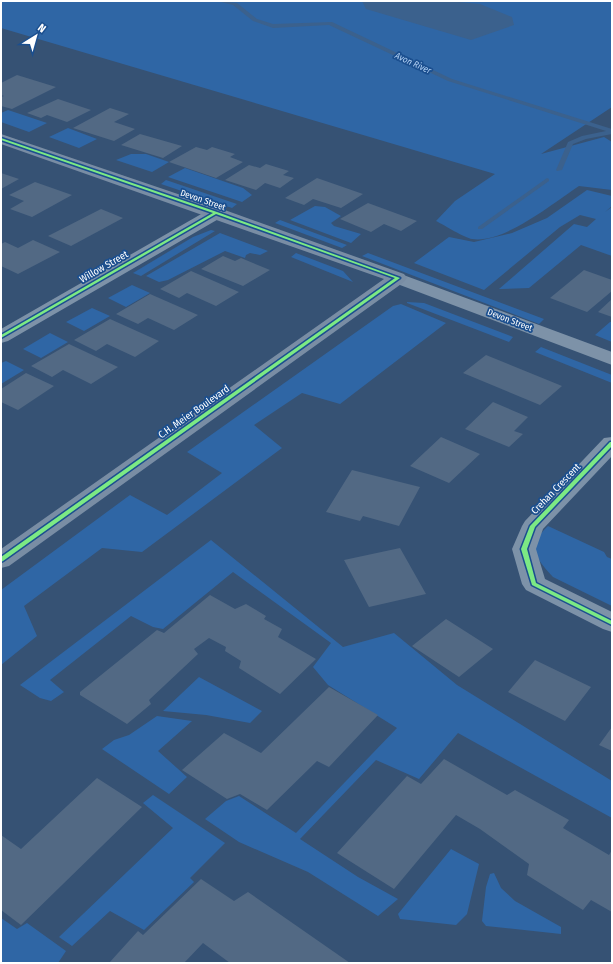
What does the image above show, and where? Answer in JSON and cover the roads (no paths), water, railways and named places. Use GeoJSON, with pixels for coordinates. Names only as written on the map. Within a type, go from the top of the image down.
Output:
{"type":"FeatureCollection","features":[{"type":"Feature","properties":{"kind":"street","name":"Devon Street"},"geometry":{"type":"LineString","coordinates":[[1,139],[216,213],[398,278],[612,359]]}},
{"type":"Feature","properties":{"kind":"street","name":"Willow Street"},"geometry":{"type":"LineString","coordinates":[[1,337],[216,213]]}},
{"type":"Feature","properties":{"kind":"street","name":"C.H. Meier Boulevard"},"geometry":{"type":"LineString","coordinates":[[1,560],[398,278]]}},
{"type":"Feature","properties":{"kind":"street","name":"Crehan Crescent"},"geometry":{"type":"LineString","coordinates":[[612,443],[533,526],[524,549],[534,584],[612,623]]}},
{"type":"Feature","properties":{"kind":"waterway","name":"Avon River"},"geometry":{"type":"LineString","coordinates":[[220,1],[235,4],[255,20],[273,26],[330,23],[450,80],[612,131]]}},
{"type":"Feature","properties":{"kind":"waterway"},"geometry":{"type":"LineString","coordinates":[[559,170],[570,143],[584,137],[612,132]]}},
{"type":"Feature","properties":{"kind":"waterway"},"geometry":{"type":"LineString","coordinates":[[480,228],[547,180]]}}]}
